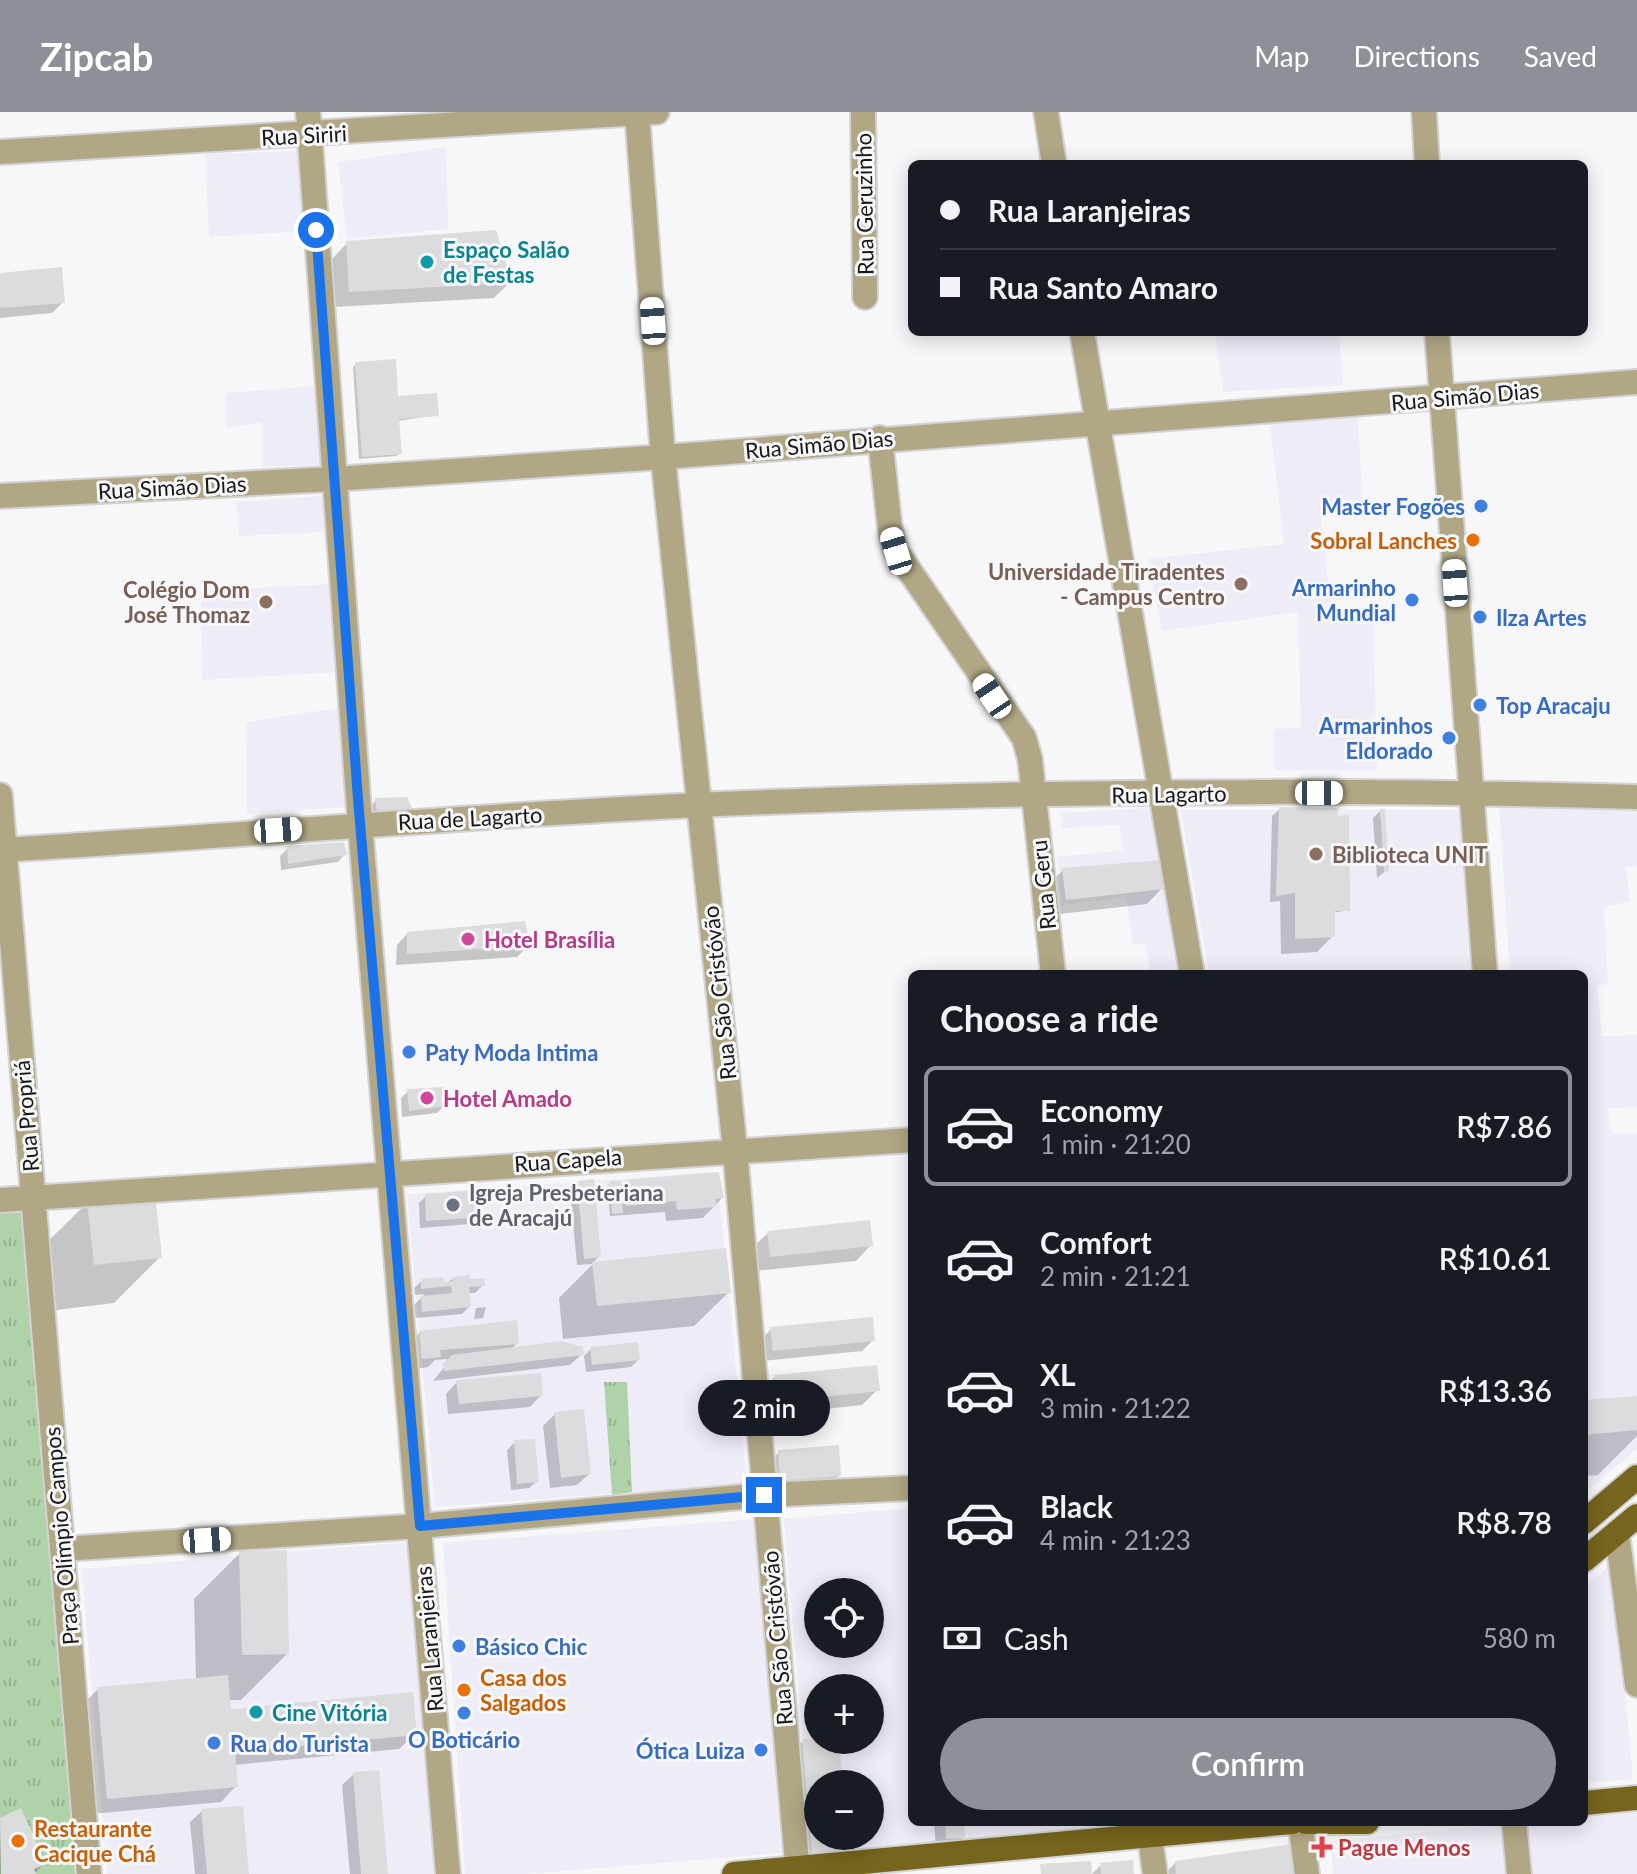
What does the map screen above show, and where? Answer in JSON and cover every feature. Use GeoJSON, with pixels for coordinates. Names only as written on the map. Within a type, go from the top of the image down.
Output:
{"type":"FeatureCollection","features":[{"type":"Feature","properties":{"kind":"main road"},"geometry":{"type":"LineString","coordinates":[[1588,1519],[1637,1477]]}},
{"type":"Feature","properties":{"kind":"main road"},"geometry":{"type":"LineString","coordinates":[[1588,1557],[1637,1516]]}},
{"type":"Feature","properties":{"kind":"main road"},"geometry":{"type":"LineString","coordinates":[[1588,1803],[1637,1798]]}},
{"type":"Feature","properties":{"kind":"main road"},"geometry":{"type":"LineString","coordinates":[[734,1874],[797,1871],[1149,1830],[1214,1826]]}},
{"type":"Feature","properties":{"kind":"street","name":"Rua Geruzinho"},"geometry":{"type":"LineString","coordinates":[[863,112],[865,297]]}},
{"type":"Feature","properties":{"kind":"street"},"geometry":{"type":"LineString","coordinates":[[1046,112],[1053,160]]}},
{"type":"Feature","properties":{"kind":"street"},"geometry":{"type":"LineString","coordinates":[[1424,112],[1427,160]]}},
{"type":"Feature","properties":{"kind":"street","name":"Rua Siriri"},"geometry":{"type":"LineString","coordinates":[[0,152],[309,124],[644,113]]}},
{"type":"Feature","properties":{"kind":"street","name":"Rua São Cristóvão"},"geometry":{"type":"LineString","coordinates":[[644,113],[663,457],[735,1150],[797,1871]]}},
{"type":"Feature","properties":{"kind":"street","name":"Rua Laranjeiras"},"geometry":{"type":"LineString","coordinates":[[309,124],[360,824],[448,1874]]}},
{"type":"Feature","properties":{"kind":"street"},"geometry":{"type":"LineString","coordinates":[[1083,336],[1191,970]]}},
{"type":"Feature","properties":{"kind":"street"},"geometry":{"type":"LineString","coordinates":[[1437,336],[1485,970]]}},
{"type":"Feature","properties":{"kind":"street","name":"Rua Simão Dias"},"geometry":{"type":"LineString","coordinates":[[0,496],[333,479],[663,457],[1637,382]]}},
{"type":"Feature","properties":{"kind":"street","name":"Rua Geru"},"geometry":{"type":"LineString","coordinates":[[880,438],[890,529],[896,551],[1024,738],[1034,797],[1053,970]]}},
{"type":"Feature","properties":{"kind":"street","name":"Rua Lagarto"},"geometry":{"type":"LineString","coordinates":[[701,805],[1161,794],[1470,793],[1637,797]]}},
{"type":"Feature","properties":{"kind":"street","name":"Rua Propriá"},"geometry":{"type":"LineString","coordinates":[[0,795],[2,850],[33,1198]]}},
{"type":"Feature","properties":{"kind":"street","name":"Rua de Lagarto"},"geometry":{"type":"LineString","coordinates":[[2,850],[360,824],[701,805]]}},
{"type":"Feature","properties":{"kind":"street","name":"Rua Capela"},"geometry":{"type":"LineString","coordinates":[[0,1200],[908,1140]]}},
{"type":"Feature","properties":{"kind":"street","name":"Praça Olímpio Campos"},"geometry":{"type":"LineString","coordinates":[[33,1198],[89,1874]]}},
{"type":"Feature","properties":{"kind":"street"},"geometry":{"type":"LineString","coordinates":[[63,1549],[420,1526],[764,1495],[908,1488]]}},
{"type":"Feature","properties":{"kind":"street"},"geometry":{"type":"LineString","coordinates":[[1617,1533],[1637,1685]]}},
{"type":"Feature","properties":{"kind":"street"},"geometry":{"type":"LineString","coordinates":[[1301,1826],[1307,1874]]}},
{"type":"Feature","properties":{"kind":"street"},"geometry":{"type":"LineString","coordinates":[[1514,1826],[1519,1874]]}},
{"type":"Feature","properties":{"kind":"street"},"geometry":{"type":"LineString","coordinates":[[1149,1830],[1155,1874]]}},
{"type":"Feature","properties":{"kind":"shaded area"},"geometry":{"type":"Polygon","coordinates":[[[446,147],[448,229],[347,239],[338,162],[446,147]]]}},
{"type":"Feature","properties":{"kind":"shaded area"},"geometry":{"type":"Polygon","coordinates":[[[300,151],[306,231],[209,237],[205,154],[300,151]]]}},
{"type":"Feature","properties":{"kind":"shaded area"},"geometry":{"type":"Polygon","coordinates":[[[1216,336],[1339,336],[1343,385],[1223,392],[1216,336]]]}},
{"type":"Feature","properties":{"kind":"shaded area"},"geometry":{"type":"Polygon","coordinates":[[[317,386],[322,465],[262,467],[261,422],[227,428],[226,393],[317,386]]]}},
{"type":"Feature","properties":{"kind":"shaded area","name":"Universidade Tiradentes - Campus Centro"},"geometry":{"type":"Polygon","coordinates":[[[1357,406],[1363,505],[1320,511],[1331,608],[1373,611],[1377,771],[1275,770],[1274,729],[1301,728],[1298,612],[1162,631],[1148,559],[1284,544],[1269,416],[1357,406]]]}},
{"type":"Feature","properties":{"kind":"shaded area"},"geometry":{"type":"Polygon","coordinates":[[[322,496],[326,532],[239,536],[236,502],[322,496]]]}},
{"type":"Feature","properties":{"kind":"shaded area"},"geometry":{"type":"Polygon","coordinates":[[[330,584],[337,672],[202,680],[201,591],[330,584]]]}},
{"type":"Feature","properties":{"kind":"shaded area"},"geometry":{"type":"Polygon","coordinates":[[[339,708],[345,807],[247,814],[246,722],[339,708]]]}},
{"type":"Feature","properties":{"kind":"shaded area"},"geometry":{"type":"Polygon","coordinates":[[[1499,806],[1637,808],[1637,866],[1626,867],[1630,901],[1604,907],[1608,984],[1597,986],[1602,1036],[1637,1035],[1637,1107],[1607,1108],[1612,1134],[1637,1133],[1637,1449],[1588,1490],[1588,970],[1510,970],[1499,806]]]}},
{"type":"Feature","properties":{"kind":"shaded area"},"geometry":{"type":"Polygon","coordinates":[[[1150,808],[1178,970],[1149,970],[1146,945],[1133,944],[1126,897],[1062,905],[1057,857],[1124,850],[1119,825],[1062,828],[1061,813],[1150,808]]]}},
{"type":"Feature","properties":{"kind":"shaded area"},"geometry":{"type":"Polygon","coordinates":[[[1181,810],[1459,810],[1470,970],[1208,970],[1181,810]]]}},
{"type":"Feature","properties":{"kind":"shaded area"},"geometry":{"type":"Polygon","coordinates":[[[717,1172],[747,1484],[435,1507],[407,1194],[717,1172]]]}},
{"type":"Feature","properties":{"kind":"shaded area"},"geometry":{"type":"Polygon","coordinates":[[[908,1508],[908,1826],[1099,1826],[884,1847],[884,1770],[805,1770],[784,1519],[908,1508]]]}},
{"type":"Feature","properties":{"kind":"shaded area"},"geometry":{"type":"Polygon","coordinates":[[[755,1519],[781,1853],[527,1874],[465,1874],[443,1543],[755,1519]]]}},
{"type":"Feature","properties":{"kind":"shaded area"},"geometry":{"type":"Polygon","coordinates":[[[410,1542],[435,1874],[107,1874],[82,1569],[410,1542]]]}},
{"type":"Feature","properties":{"kind":"shaded area"},"geometry":{"type":"Polygon","coordinates":[[[1606,1569],[1614,1571],[1633,1779],[1588,1783],[1588,1584],[1606,1569]]]}},
{"type":"Feature","properties":{"kind":"shaded area"},"geometry":{"type":"Polygon","coordinates":[[[1637,1812],[1637,1874],[1333,1874],[1330,1841],[1486,1826],[1588,1826],[1588,1817],[1637,1812]]]}},
{"type":"Feature","properties":{"kind":"shaded area"},"geometry":{"type":"Polygon","coordinates":[[[812,1850],[853,1850],[812,1854],[812,1850]]]}},
{"type":"Feature","properties":{"kind":"green space"},"geometry":{"type":"Polygon","coordinates":[[[25,1207],[75,1874],[0,1874],[0,1209],[25,1207]]]}},
{"type":"Feature","properties":{"kind":"green space"},"geometry":{"type":"Polygon","coordinates":[[[604,1382],[627,1382],[632,1492],[612,1495],[604,1382]]]}},
{"type":"Feature","properties":{"kind":"building","name":"Espaço Salão de Festas"},"geometry":{"type":"Polygon","coordinates":[[[496,230],[512,283],[349,292],[346,241],[496,230]]]}},
{"type":"Feature","properties":{"kind":"building"},"geometry":{"type":"Polygon","coordinates":[[[62,267],[65,303],[0,308],[0,273],[62,267]]]}},
{"type":"Feature","properties":{"kind":"building"},"geometry":{"type":"Polygon","coordinates":[[[396,359],[398,396],[437,393],[439,416],[399,419],[402,454],[362,457],[355,362],[396,359]]]}},
{"type":"Feature","properties":{"kind":"building"},"geometry":{"type":"Polygon","coordinates":[[[407,797],[413,810],[377,812],[375,798],[407,797]]]}},
{"type":"Feature","properties":{"kind":"building","name":"Biblioteca UNIT"},"geometry":{"type":"Polygon","coordinates":[[[1279,807],[1337,808],[1338,816],[1349,815],[1350,911],[1335,911],[1335,937],[1295,939],[1295,893],[1276,896],[1279,807]]]}},
{"type":"Feature","properties":{"kind":"building"},"geometry":{"type":"Polygon","coordinates":[[[1380,809],[1385,809],[1389,871],[1384,872],[1380,809]]]}},
{"type":"Feature","properties":{"kind":"building"},"geometry":{"type":"Polygon","coordinates":[[[344,842],[347,855],[288,864],[287,846],[344,842]]]}},
{"type":"Feature","properties":{"kind":"building"},"geometry":{"type":"Polygon","coordinates":[[[1162,860],[1164,889],[1066,900],[1062,868],[1162,860]]]}},
{"type":"Feature","properties":{"kind":"building","name":"Hotel Brasília"},"geometry":{"type":"Polygon","coordinates":[[[525,921],[531,946],[407,954],[407,932],[525,921]]]}},
{"type":"Feature","properties":{"kind":"building","name":"Hotel Amado"},"geometry":{"type":"Polygon","coordinates":[[[444,1087],[446,1106],[409,1111],[407,1089],[444,1087]]]}},
{"type":"Feature","properties":{"kind":"building"},"geometry":{"type":"Polygon","coordinates":[[[719,1172],[724,1198],[716,1199],[716,1207],[677,1210],[676,1201],[626,1206],[624,1180],[719,1172]]]}},
{"type":"Feature","properties":{"kind":"building"},"geometry":{"type":"Polygon","coordinates":[[[594,1179],[601,1257],[584,1259],[577,1181],[594,1179]]]}},
{"type":"Feature","properties":{"kind":"building"},"geometry":{"type":"Polygon","coordinates":[[[610,1181],[621,1181],[623,1213],[612,1214],[610,1181]]]}},
{"type":"Feature","properties":{"kind":"building","name":"Igreja Presbeteriana de Aracajú"},"geometry":{"type":"Polygon","coordinates":[[[479,1190],[480,1217],[426,1221],[425,1194],[479,1190]]]}},
{"type":"Feature","properties":{"kind":"building"},"geometry":{"type":"Polygon","coordinates":[[[155,1193],[162,1258],[94,1265],[87,1201],[155,1193]]]}},
{"type":"Feature","properties":{"kind":"building"},"geometry":{"type":"Polygon","coordinates":[[[870,1220],[873,1246],[770,1257],[767,1231],[870,1220]]]}},
{"type":"Feature","properties":{"kind":"building"},"geometry":{"type":"Polygon","coordinates":[[[726,1248],[731,1293],[597,1306],[592,1262],[726,1248]]]}},
{"type":"Feature","properties":{"kind":"building"},"geometry":{"type":"Polygon","coordinates":[[[470,1275],[470,1279],[484,1278],[485,1286],[469,1287],[471,1307],[422,1312],[421,1296],[452,1293],[451,1286],[421,1289],[421,1279],[443,1277],[444,1282],[453,1281],[452,1277],[470,1275]]]}},
{"type":"Feature","properties":{"kind":"building"},"geometry":{"type":"Polygon","coordinates":[[[873,1317],[875,1341],[773,1351],[770,1327],[873,1317]]]}},
{"type":"Feature","properties":{"kind":"building"},"geometry":{"type":"Polygon","coordinates":[[[517,1320],[519,1344],[440,1350],[441,1357],[422,1359],[419,1331],[517,1320]]]}},
{"type":"Feature","properties":{"kind":"building"},"geometry":{"type":"Polygon","coordinates":[[[561,1341],[583,1347],[584,1355],[444,1371],[443,1364],[452,1355],[561,1341]]]}},
{"type":"Feature","properties":{"kind":"building"},"geometry":{"type":"Polygon","coordinates":[[[638,1342],[640,1360],[592,1365],[590,1347],[638,1342]]]}},
{"type":"Feature","properties":{"kind":"building"},"geometry":{"type":"Polygon","coordinates":[[[877,1365],[880,1391],[776,1402],[774,1375],[877,1365]]]}},
{"type":"Feature","properties":{"kind":"building"},"geometry":{"type":"Polygon","coordinates":[[[541,1373],[543,1396],[459,1404],[456,1380],[541,1373]]]}},
{"type":"Feature","properties":{"kind":"building"},"geometry":{"type":"Polygon","coordinates":[[[1637,1396],[1637,1430],[1588,1435],[1588,1400],[1637,1396]]]}},
{"type":"Feature","properties":{"kind":"building"},"geometry":{"type":"Polygon","coordinates":[[[584,1409],[591,1474],[561,1478],[554,1412],[584,1409]]]}},
{"type":"Feature","properties":{"kind":"building"},"geometry":{"type":"Polygon","coordinates":[[[535,1439],[539,1482],[517,1484],[514,1440],[535,1439]]]}},
{"type":"Feature","properties":{"kind":"building"},"geometry":{"type":"Polygon","coordinates":[[[839,1445],[841,1476],[780,1481],[778,1450],[839,1445]]]}},
{"type":"Feature","properties":{"kind":"building"},"geometry":{"type":"Polygon","coordinates":[[[287,1550],[289,1654],[242,1655],[239,1551],[287,1550]]]}},
{"type":"Feature","properties":{"kind":"building","name":"Rua do Turista"},"geometry":{"type":"Polygon","coordinates":[[[228,1675],[231,1709],[413,1692],[417,1735],[235,1752],[238,1787],[107,1799],[97,1687],[228,1675]]]}},
{"type":"Feature","properties":{"kind":"building"},"geometry":{"type":"Polygon","coordinates":[[[802,1739],[804,1754],[840,1754],[842,1770],[805,1770],[802,1739]]]}},
{"type":"Feature","properties":{"kind":"building"},"geometry":{"type":"Polygon","coordinates":[[[379,1770],[388,1874],[361,1874],[353,1772],[379,1770]]]}},
{"type":"Feature","properties":{"kind":"building"},"geometry":{"type":"Polygon","coordinates":[[[243,1806],[249,1874],[207,1874],[201,1809],[243,1806]]]}},
{"type":"Feature","properties":{"kind":"building","name":"Restaurante Cacique Chá"},"geometry":{"type":"Polygon","coordinates":[[[21,1808],[46,1864],[34,1869],[36,1874],[1,1874],[0,1818],[21,1808]]]}},
{"type":"Feature","properties":{"kind":"building"},"geometry":{"type":"Polygon","coordinates":[[[945,1826],[964,1826],[965,1838],[946,1839],[945,1826]]]}},
{"type":"Feature","properties":{"kind":"building"},"geometry":{"type":"Polygon","coordinates":[[[1292,1844],[1296,1874],[1176,1874],[1175,1861],[1292,1844]]]}},
{"type":"Feature","properties":{"kind":"building"},"geometry":{"type":"Polygon","coordinates":[[[812,1850],[849,1850],[849,1851],[812,1854],[812,1850]]]}},
{"type":"Feature","properties":{"kind":"building"},"geometry":{"type":"Polygon","coordinates":[[[1133,1860],[1134,1874],[1101,1874],[1100,1863],[1133,1860]]]}},
{"type":"Feature","properties":{"kind":"building"},"geometry":{"type":"Polygon","coordinates":[[[1091,1861],[1092,1874],[1041,1874],[1040,1864],[1091,1861]]]}},
{"type":"Feature","properties":{"kind":"place","name":"Espaço Salão de Festas"},"geometry":{"type":"Point","coordinates":[427,262]}},
{"type":"Feature","properties":{"kind":"place","name":"Master Fogões"},"geometry":{"type":"Point","coordinates":[1481,506]}},
{"type":"Feature","properties":{"kind":"place","name":"Sobral Lanches"},"geometry":{"type":"Point","coordinates":[1473,540]}},
{"type":"Feature","properties":{"kind":"place","name":"Universidade Tiradentes - Campus Centro"},"geometry":{"type":"Point","coordinates":[1241,584]}},
{"type":"Feature","properties":{"kind":"place","name":"Armarinho Mundial"},"geometry":{"type":"Point","coordinates":[1412,600]}},
{"type":"Feature","properties":{"kind":"place","name":"Colégio Dom José Thomaz"},"geometry":{"type":"Point","coordinates":[266,602]}},
{"type":"Feature","properties":{"kind":"place","name":"Ilza Artes"},"geometry":{"type":"Point","coordinates":[1480,617]}},
{"type":"Feature","properties":{"kind":"place","name":"Top Aracaju"},"geometry":{"type":"Point","coordinates":[1480,705]}},
{"type":"Feature","properties":{"kind":"place","name":"Armarinhos Eldorado"},"geometry":{"type":"Point","coordinates":[1449,738]}},
{"type":"Feature","properties":{"kind":"place","name":"Biblioteca UNIT"},"geometry":{"type":"Point","coordinates":[1316,854]}},
{"type":"Feature","properties":{"kind":"place","name":"Hotel Brasília"},"geometry":{"type":"Point","coordinates":[468,939]}},
{"type":"Feature","properties":{"kind":"place","name":"Paty Moda Intima"},"geometry":{"type":"Point","coordinates":[409,1052]}},
{"type":"Feature","properties":{"kind":"place","name":"Hotel Amado"},"geometry":{"type":"Point","coordinates":[427,1098]}},
{"type":"Feature","properties":{"kind":"place","name":"Igreja Presbeteriana de Aracajú"},"geometry":{"type":"Point","coordinates":[453,1205]}},
{"type":"Feature","properties":{"kind":"place","name":"Básico Chic"},"geometry":{"type":"Point","coordinates":[459,1646]}},
{"type":"Feature","properties":{"kind":"place","name":"Casa dos Salgados"},"geometry":{"type":"Point","coordinates":[464,1690]}},
{"type":"Feature","properties":{"kind":"place","name":"Cine Vitória"},"geometry":{"type":"Point","coordinates":[256,1712]}},
{"type":"Feature","properties":{"kind":"place","name":"O Boticário"},"geometry":{"type":"Point","coordinates":[464,1713]}},
{"type":"Feature","properties":{"kind":"place","name":"Rua do Turista"},"geometry":{"type":"Point","coordinates":[214,1743]}},
{"type":"Feature","properties":{"kind":"place","name":"Ótica Luiza"},"geometry":{"type":"Point","coordinates":[761,1750]}},
{"type":"Feature","properties":{"kind":"place","name":"Restaurante Cacique Chá"},"geometry":{"type":"Point","coordinates":[18,1841]}},
{"type":"Feature","properties":{"kind":"place","name":"Pague Menos"},"geometry":{"type":"Point","coordinates":[1322,1847]}},
{"type":"Feature","properties":{"kind":"route"},"geometry":{"type":"LineString","coordinates":[[316,230],[358,799],[420,1526],[764,1495]]}}]}
